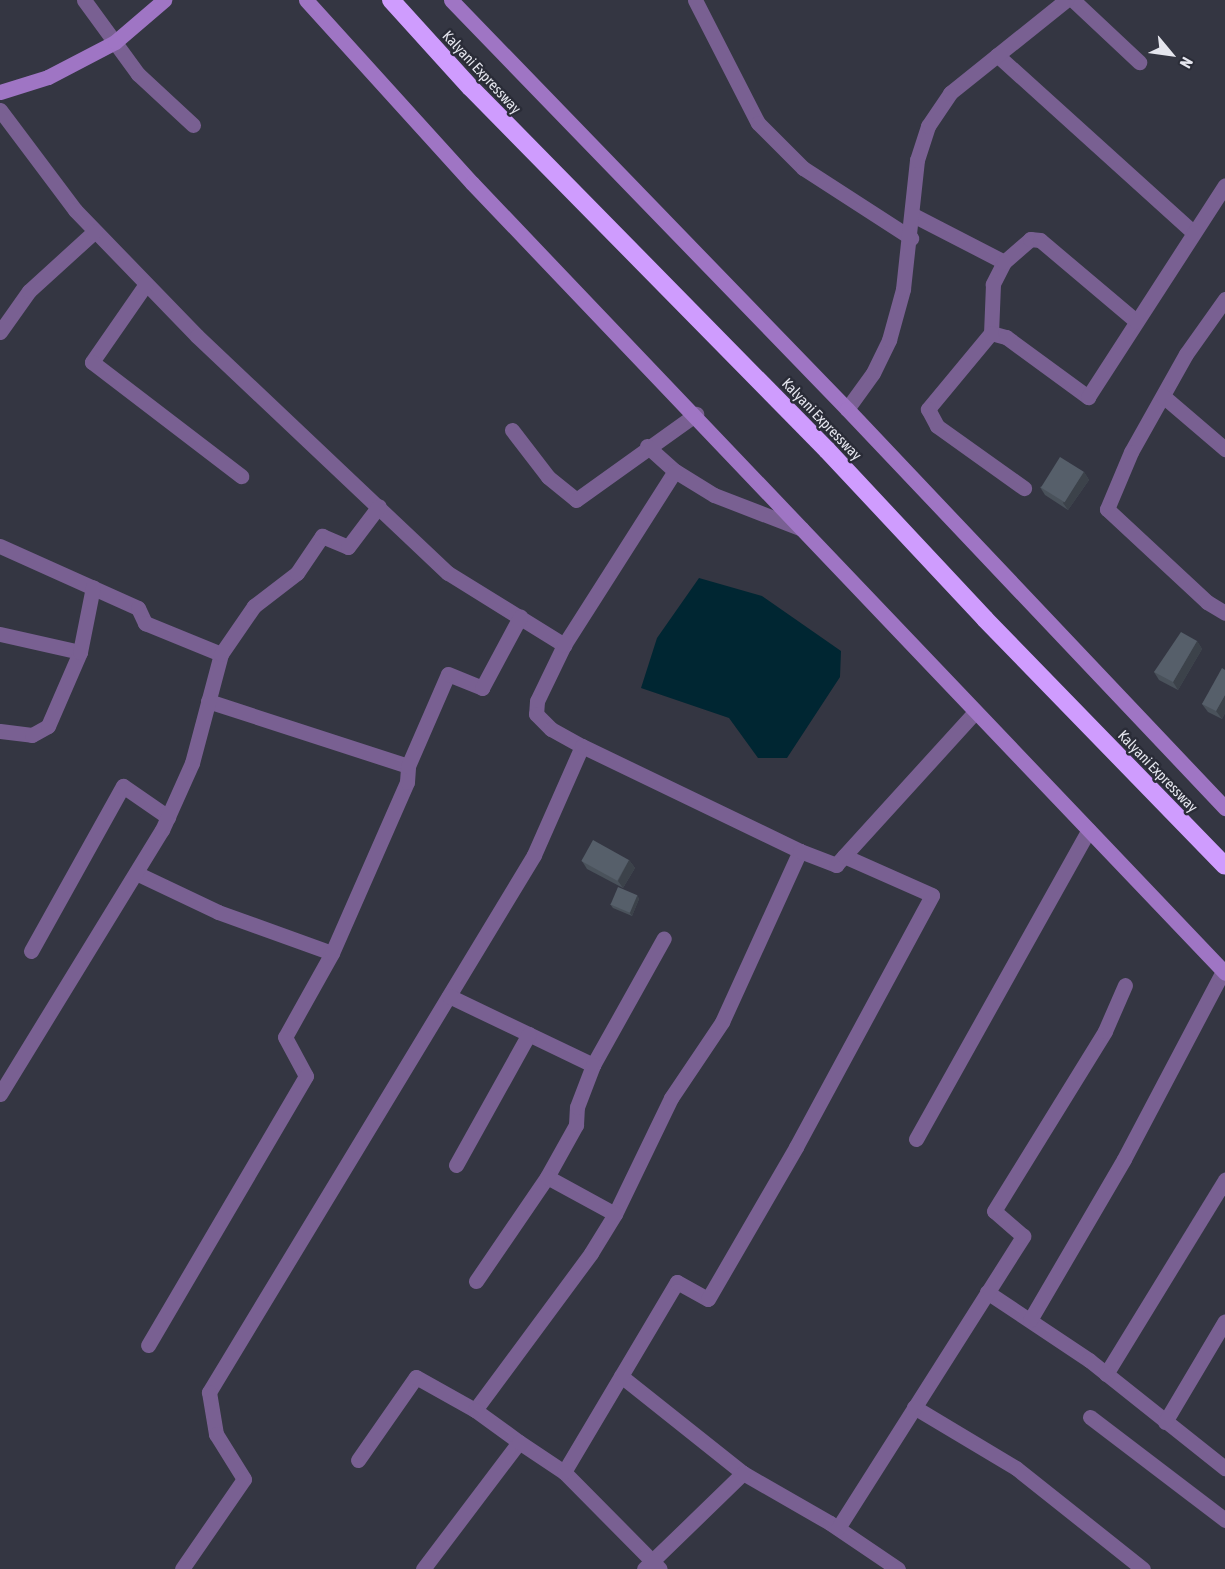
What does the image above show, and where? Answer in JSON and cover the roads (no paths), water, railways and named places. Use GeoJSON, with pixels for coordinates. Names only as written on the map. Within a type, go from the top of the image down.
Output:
{"type":"FeatureCollection","features":[{"type":"Feature","properties":{"kind":"highway","name":"Kalyani Expressway"},"geometry":{"type":"LineString","coordinates":[[391,0],[470,87],[828,450],[985,619],[1225,866]]}},
{"type":"Feature","properties":{"kind":"street"},"geometry":{"type":"LineString","coordinates":[[84,0],[138,74],[193,125]]}},
{"type":"Feature","properties":{"kind":"street"},"geometry":{"type":"LineString","coordinates":[[0,92],[48,77],[115,42],[164,0]]}},
{"type":"Feature","properties":{"kind":"street"},"geometry":{"type":"LineString","coordinates":[[306,0],[472,183],[696,414],[975,712],[1224,972],[1124,1159],[1030,1320]]}},
{"type":"Feature","properties":{"kind":"street"},"geometry":{"type":"LineString","coordinates":[[452,0],[848,409],[1225,808]]}},
{"type":"Feature","properties":{"kind":"street"},"geometry":{"type":"LineString","coordinates":[[695,0],[758,123],[803,168],[911,238]]}},
{"type":"Feature","properties":{"kind":"street"},"geometry":{"type":"LineString","coordinates":[[848,409],[873,374],[889,340],[903,289],[911,238],[917,160],[928,126],[950,93],[1066,0]]}},
{"type":"Feature","properties":{"kind":"street"},"geometry":{"type":"LineString","coordinates":[[1073,0],[1139,62]]}},
{"type":"Feature","properties":{"kind":"street"},"geometry":{"type":"LineString","coordinates":[[997,55],[1192,231]]}},
{"type":"Feature","properties":{"kind":"street"},"geometry":{"type":"LineString","coordinates":[[0,110],[95,231],[197,336],[448,573],[564,645]]}},
{"type":"Feature","properties":{"kind":"street"},"geometry":{"type":"LineString","coordinates":[[991,333],[1006,337],[1088,397],[1192,231],[1225,185]]}},
{"type":"Feature","properties":{"kind":"street"},"geometry":{"type":"LineString","coordinates":[[913,215],[1004,262]]}},
{"type":"Feature","properties":{"kind":"street"},"geometry":{"type":"LineString","coordinates":[[0,332],[30,291],[95,231]]}},
{"type":"Feature","properties":{"kind":"street"},"geometry":{"type":"LineString","coordinates":[[1024,488],[937,426],[928,409],[991,333],[993,284],[1004,262],[1030,239],[1040,240],[1136,321]]}},
{"type":"Feature","properties":{"kind":"street"},"geometry":{"type":"LineString","coordinates":[[146,284],[92,362],[241,476]]}},
{"type":"Feature","properties":{"kind":"street"},"geometry":{"type":"LineString","coordinates":[[1225,300],[1186,354],[1131,452],[1107,509],[1207,602],[1225,613]]}},
{"type":"Feature","properties":{"kind":"street"},"geometry":{"type":"LineString","coordinates":[[1163,396],[1225,449]]}},
{"type":"Feature","properties":{"kind":"street"},"geometry":{"type":"LineString","coordinates":[[512,430],[548,477],[576,500],[646,446],[696,414]]}},
{"type":"Feature","properties":{"kind":"street"},"geometry":{"type":"LineString","coordinates":[[646,446],[675,471],[714,495],[802,529]]}},
{"type":"Feature","properties":{"kind":"street"},"geometry":{"type":"LineString","coordinates":[[675,471],[564,645],[537,701],[536,714],[551,729],[800,851],[836,865],[975,712]]}},
{"type":"Feature","properties":{"kind":"street"},"geometry":{"type":"LineString","coordinates":[[0,1094],[136,873],[168,816],[192,763],[221,654],[254,606],[297,573],[322,536],[348,547],[379,506]]}},
{"type":"Feature","properties":{"kind":"street"},"geometry":{"type":"LineString","coordinates":[[0,546],[138,608],[145,623],[221,654]]}},
{"type":"Feature","properties":{"kind":"street"},"geometry":{"type":"LineString","coordinates":[[0,731],[32,735],[48,726],[80,652],[93,587]]}},
{"type":"Feature","properties":{"kind":"street"},"geometry":{"type":"LineString","coordinates":[[148,1345],[306,1076],[285,1037],[332,953],[408,782],[408,766],[448,674],[482,688],[520,617]]}},
{"type":"Feature","properties":{"kind":"street"},"geometry":{"type":"LineString","coordinates":[[0,634],[80,652]]}},
{"type":"Feature","properties":{"kind":"street"},"geometry":{"type":"LineString","coordinates":[[208,701],[408,766]]}},
{"type":"Feature","properties":{"kind":"street"},"geometry":{"type":"LineString","coordinates":[[182,1569],[244,1479],[216,1434],[209,1392],[534,855],[582,746]]}},
{"type":"Feature","properties":{"kind":"street"},"geometry":{"type":"LineString","coordinates":[[31,951],[123,786],[168,816]]}},
{"type":"Feature","properties":{"kind":"street"},"geometry":{"type":"LineString","coordinates":[[916,1139],[1089,830]]}},
{"type":"Feature","properties":{"kind":"street"},"geometry":{"type":"LineString","coordinates":[[475,1410],[591,1253],[615,1214],[671,1098],[722,1022],[800,851]]}},
{"type":"Feature","properties":{"kind":"street"},"geometry":{"type":"LineString","coordinates":[[564,1472],[677,1282],[708,1299],[796,1147],[932,895],[844,856]]}},
{"type":"Feature","properties":{"kind":"street"},"geometry":{"type":"LineString","coordinates":[[136,873],[218,912],[332,953]]}},
{"type":"Feature","properties":{"kind":"street"},"geometry":{"type":"LineString","coordinates":[[476,1281],[547,1177],[576,1125],[577,1107],[593,1065],[664,938]]}},
{"type":"Feature","properties":{"kind":"street"},"geometry":{"type":"LineString","coordinates":[[838,1528],[1023,1236],[994,1211],[1105,1031],[1125,985]]}},
{"type":"Feature","properties":{"kind":"street"},"geometry":{"type":"LineString","coordinates":[[449,996],[593,1065]]}},
{"type":"Feature","properties":{"kind":"street"},"geometry":{"type":"LineString","coordinates":[[456,1166],[529,1034]]}},
{"type":"Feature","properties":{"kind":"street"},"geometry":{"type":"LineString","coordinates":[[547,1177],[615,1214]]}},
{"type":"Feature","properties":{"kind":"street"},"geometry":{"type":"LineString","coordinates":[[1106,1374],[1225,1180]]}},
{"type":"Feature","properties":{"kind":"street"},"geometry":{"type":"LineString","coordinates":[[987,1292],[1106,1374],[1225,1468]]}},
{"type":"Feature","properties":{"kind":"street"},"geometry":{"type":"LineString","coordinates":[[1165,1422],[1225,1321]]}},
{"type":"Feature","properties":{"kind":"street"},"geometry":{"type":"LineString","coordinates":[[621,1376],[744,1473],[838,1528],[898,1569]]}},
{"type":"Feature","properties":{"kind":"street"},"geometry":{"type":"LineString","coordinates":[[358,1460],[416,1377],[475,1410],[564,1472],[652,1566],[744,1473]]}},
{"type":"Feature","properties":{"kind":"street"},"geometry":{"type":"LineString","coordinates":[[914,1407],[1016,1468],[1143,1569]]}},
{"type":"Feature","properties":{"kind":"street"},"geometry":{"type":"LineString","coordinates":[[1090,1417],[1225,1520]]}},
{"type":"Feature","properties":{"kind":"street"},"geometry":{"type":"LineString","coordinates":[[423,1569],[519,1442]]}},
{"type":"Feature","properties":{"kind":"water"},"geometry":{"type":"Polygon","coordinates":[[[699,578],[762,596],[841,651],[840,677],[787,758],[758,758],[729,718],[641,688],[657,638],[699,578]]]}}]}
